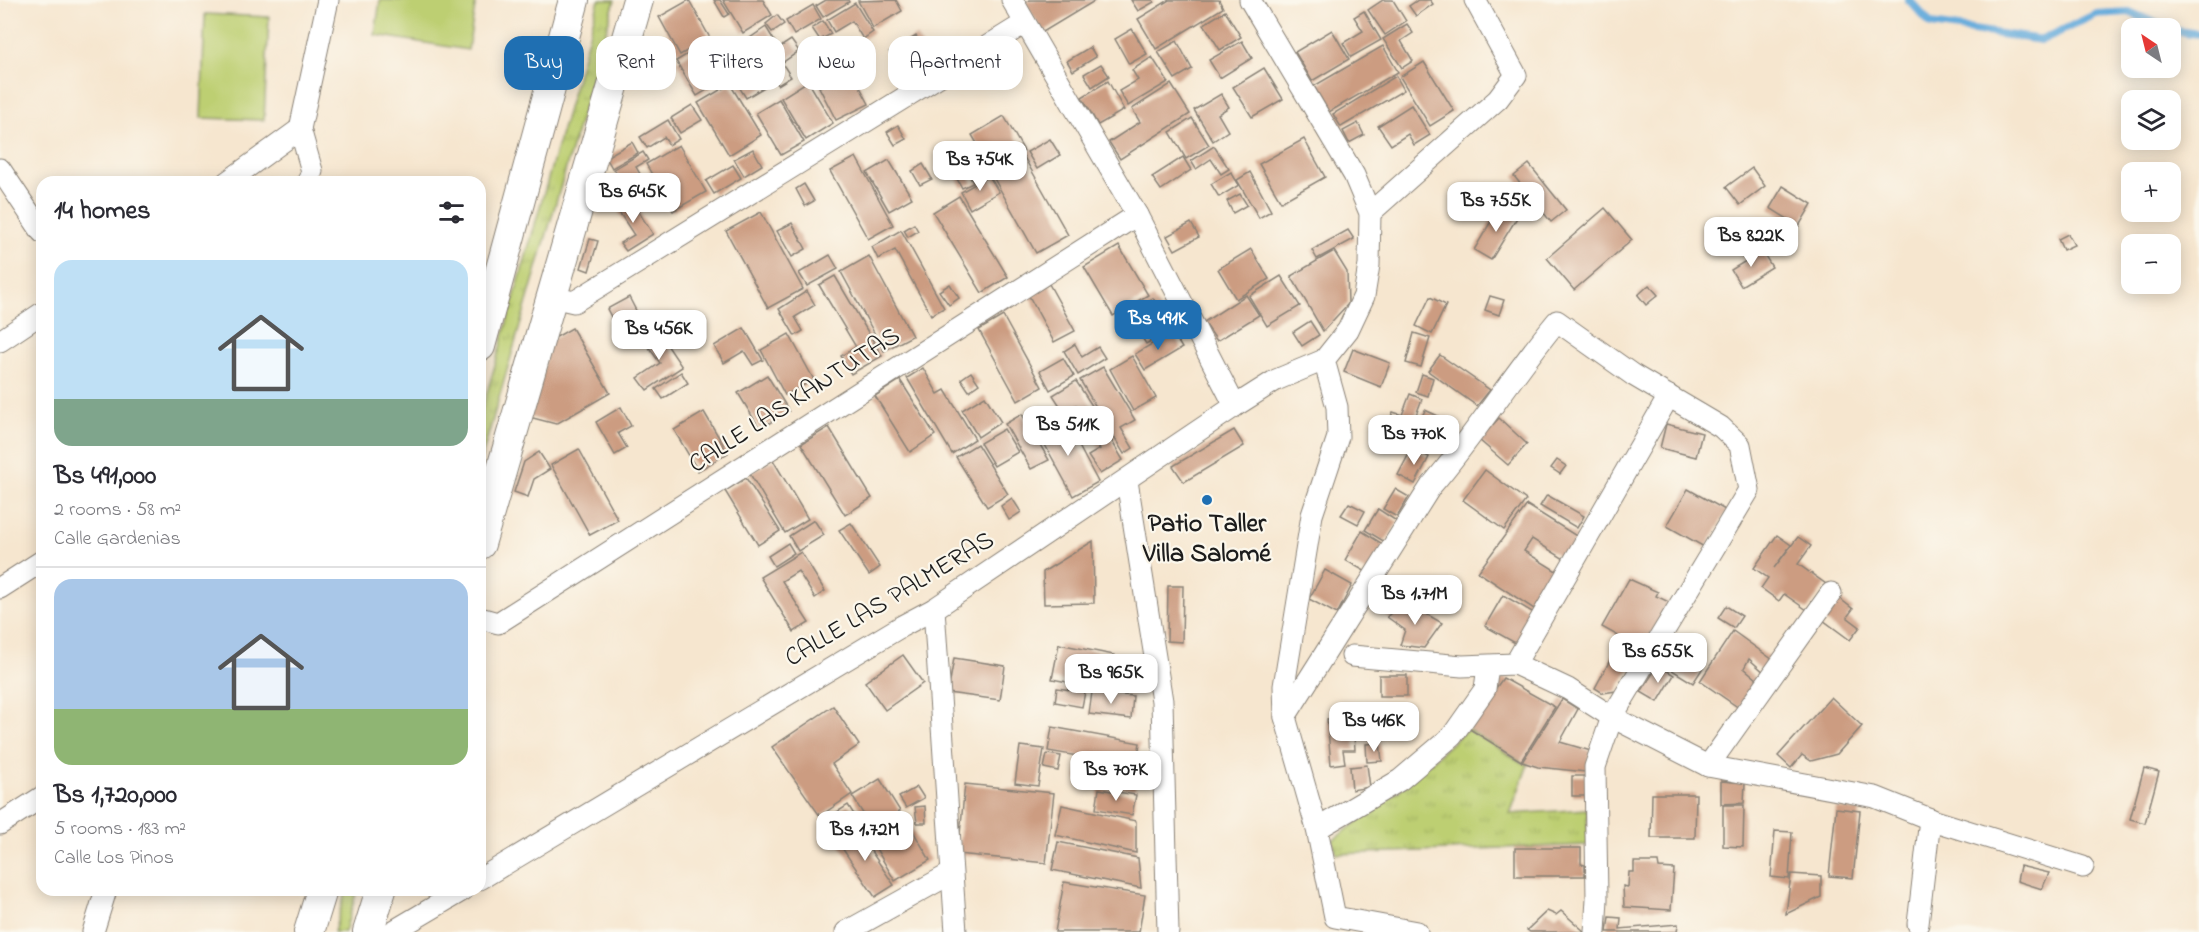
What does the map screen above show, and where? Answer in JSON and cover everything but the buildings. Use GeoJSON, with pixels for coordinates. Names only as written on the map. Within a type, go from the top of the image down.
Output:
{"type":"FeatureCollection","features":[{"type":"Feature","properties":{"kind":"main road"},"geometry":{"type":"LineString","coordinates":[[486,324],[574,0]]}},
{"type":"Feature","properties":{"kind":"main road"},"geometry":{"type":"LineString","coordinates":[[486,523],[638,0]]}},
{"type":"Feature","properties":{"kind":"main road"},"geometry":{"type":"LineString","coordinates":[[309,932],[320,896]]}},
{"type":"Feature","properties":{"kind":"main road"},"geometry":{"type":"LineString","coordinates":[[369,932],[379,896]]}},
{"type":"Feature","properties":{"kind":"street"},"geometry":{"type":"LineString","coordinates":[[310,176],[312,171],[300,129],[328,0]]}},
{"type":"Feature","properties":{"kind":"street"},"geometry":{"type":"LineString","coordinates":[[1012,0],[1137,215],[1235,406]]}},
{"type":"Feature","properties":{"kind":"street"},"geometry":{"type":"LineString","coordinates":[[1250,0],[1354,175],[1370,213],[1369,265],[1365,296],[1348,330],[1324,360],[1337,407],[1338,437],[1312,515],[1284,686],[1285,717],[1317,829],[1335,917],[1417,932]]}},
{"type":"Feature","properties":{"kind":"street"},"geometry":{"type":"LineString","coordinates":[[1370,213],[1498,99],[1516,75],[1475,0]]}},
{"type":"Feature","properties":{"kind":"street"},"geometry":{"type":"LineString","coordinates":[[552,297],[574,302],[1025,23]]}},
{"type":"Feature","properties":{"kind":"street"},"geometry":{"type":"LineString","coordinates":[[235,176],[300,129]]}},
{"type":"Feature","properties":{"kind":"street"},"geometry":{"type":"LineString","coordinates":[[0,169],[36,223]]}},
{"type":"Feature","properties":{"kind":"street","name":"CALLE LAS KANTUTAS"},"geometry":{"type":"LineString","coordinates":[[486,620],[498,623],[1137,215]]}},
{"type":"Feature","properties":{"kind":"street"},"geometry":{"type":"LineString","coordinates":[[0,341],[36,317]]}},
{"type":"Feature","properties":{"kind":"street"},"geometry":{"type":"LineString","coordinates":[[1285,717],[1431,486],[1457,456],[1530,353],[1557,321],[1633,375],[1721,427],[1740,445],[1749,490],[1612,717],[1595,767],[1597,898],[1595,932]]}},
{"type":"Feature","properties":{"kind":"street","name":"CALLE LAS PALMERAS"},"geometry":{"type":"LineString","coordinates":[[486,875],[934,609],[1276,380],[1324,360]]}},
{"type":"Feature","properties":{"kind":"street"},"geometry":{"type":"LineString","coordinates":[[1515,664],[1669,396]]}},
{"type":"Feature","properties":{"kind":"street"},"geometry":{"type":"LineString","coordinates":[[1127,481],[1162,701],[1167,932]]}},
{"type":"Feature","properties":{"kind":"street"},"geometry":{"type":"LineString","coordinates":[[0,588],[36,565]]}},
{"type":"Feature","properties":{"kind":"street"},"geometry":{"type":"LineString","coordinates":[[1708,766],[1832,593]]}},
{"type":"Feature","properties":{"kind":"street"},"geometry":{"type":"LineString","coordinates":[[934,609],[950,874],[956,932]]}},
{"type":"Feature","properties":{"kind":"street"},"geometry":{"type":"LineString","coordinates":[[1352,656],[1488,666],[1515,664],[1568,689],[1612,717],[1708,766],[1875,797],[1930,819],[2083,867]]}},
{"type":"Feature","properties":{"kind":"street"},"geometry":{"type":"LineString","coordinates":[[1317,829],[1400,780],[1452,736],[1485,689],[1488,666]]}},
{"type":"Feature","properties":{"kind":"street"},"geometry":{"type":"LineString","coordinates":[[0,824],[36,801]]}},
{"type":"Feature","properties":{"kind":"street"},"geometry":{"type":"LineString","coordinates":[[1918,924],[1930,819]]}},
{"type":"Feature","properties":{"kind":"street"},"geometry":{"type":"LineString","coordinates":[[846,932],[950,874]]}},
{"type":"Feature","properties":{"kind":"street"},"geometry":{"type":"LineString","coordinates":[[93,932],[104,896]]}},
{"type":"Feature","properties":{"kind":"street"},"geometry":{"type":"LineString","coordinates":[[392,932],[453,896]]}},
{"type":"Feature","properties":{"kind":"green space"},"geometry":{"type":"Polygon","coordinates":[[[380,0],[476,0],[468,50],[375,35],[380,0]]]}},
{"type":"Feature","properties":{"kind":"green space"},"geometry":{"type":"Polygon","coordinates":[[[599,0],[615,0],[605,36],[596,36],[596,65],[486,442],[486,396],[573,90],[584,90],[584,53],[599,0]]]}},
{"type":"Feature","properties":{"kind":"green space"},"geometry":{"type":"Polygon","coordinates":[[[205,14],[269,17],[264,120],[201,118],[205,14]]]}},
{"type":"Feature","properties":{"kind":"green space"},"geometry":{"type":"Polygon","coordinates":[[[1467,729],[1528,764],[1510,814],[1587,809],[1588,845],[1336,854],[1333,840],[1400,790],[1467,729]]]}},
{"type":"Feature","properties":{"kind":"green space"},"geometry":{"type":"Polygon","coordinates":[[[344,896],[355,896],[345,932],[334,932],[344,896]]]}},
{"type":"Feature","properties":{"kind":"waterway"},"geometry":{"type":"LineString","coordinates":[[1909,0],[1931,24],[2042,40],[2096,14],[2129,12],[2143,18]]}},
{"type":"Feature","properties":{"kind":"waterway"},"geometry":{"type":"LineString","coordinates":[[2181,32],[2199,34]]}},
{"type":"Feature","properties":{"kind":"place","name":"Patio Taller Villa Salomé"},"geometry":{"type":"Point","coordinates":[1207,500]}}]}
